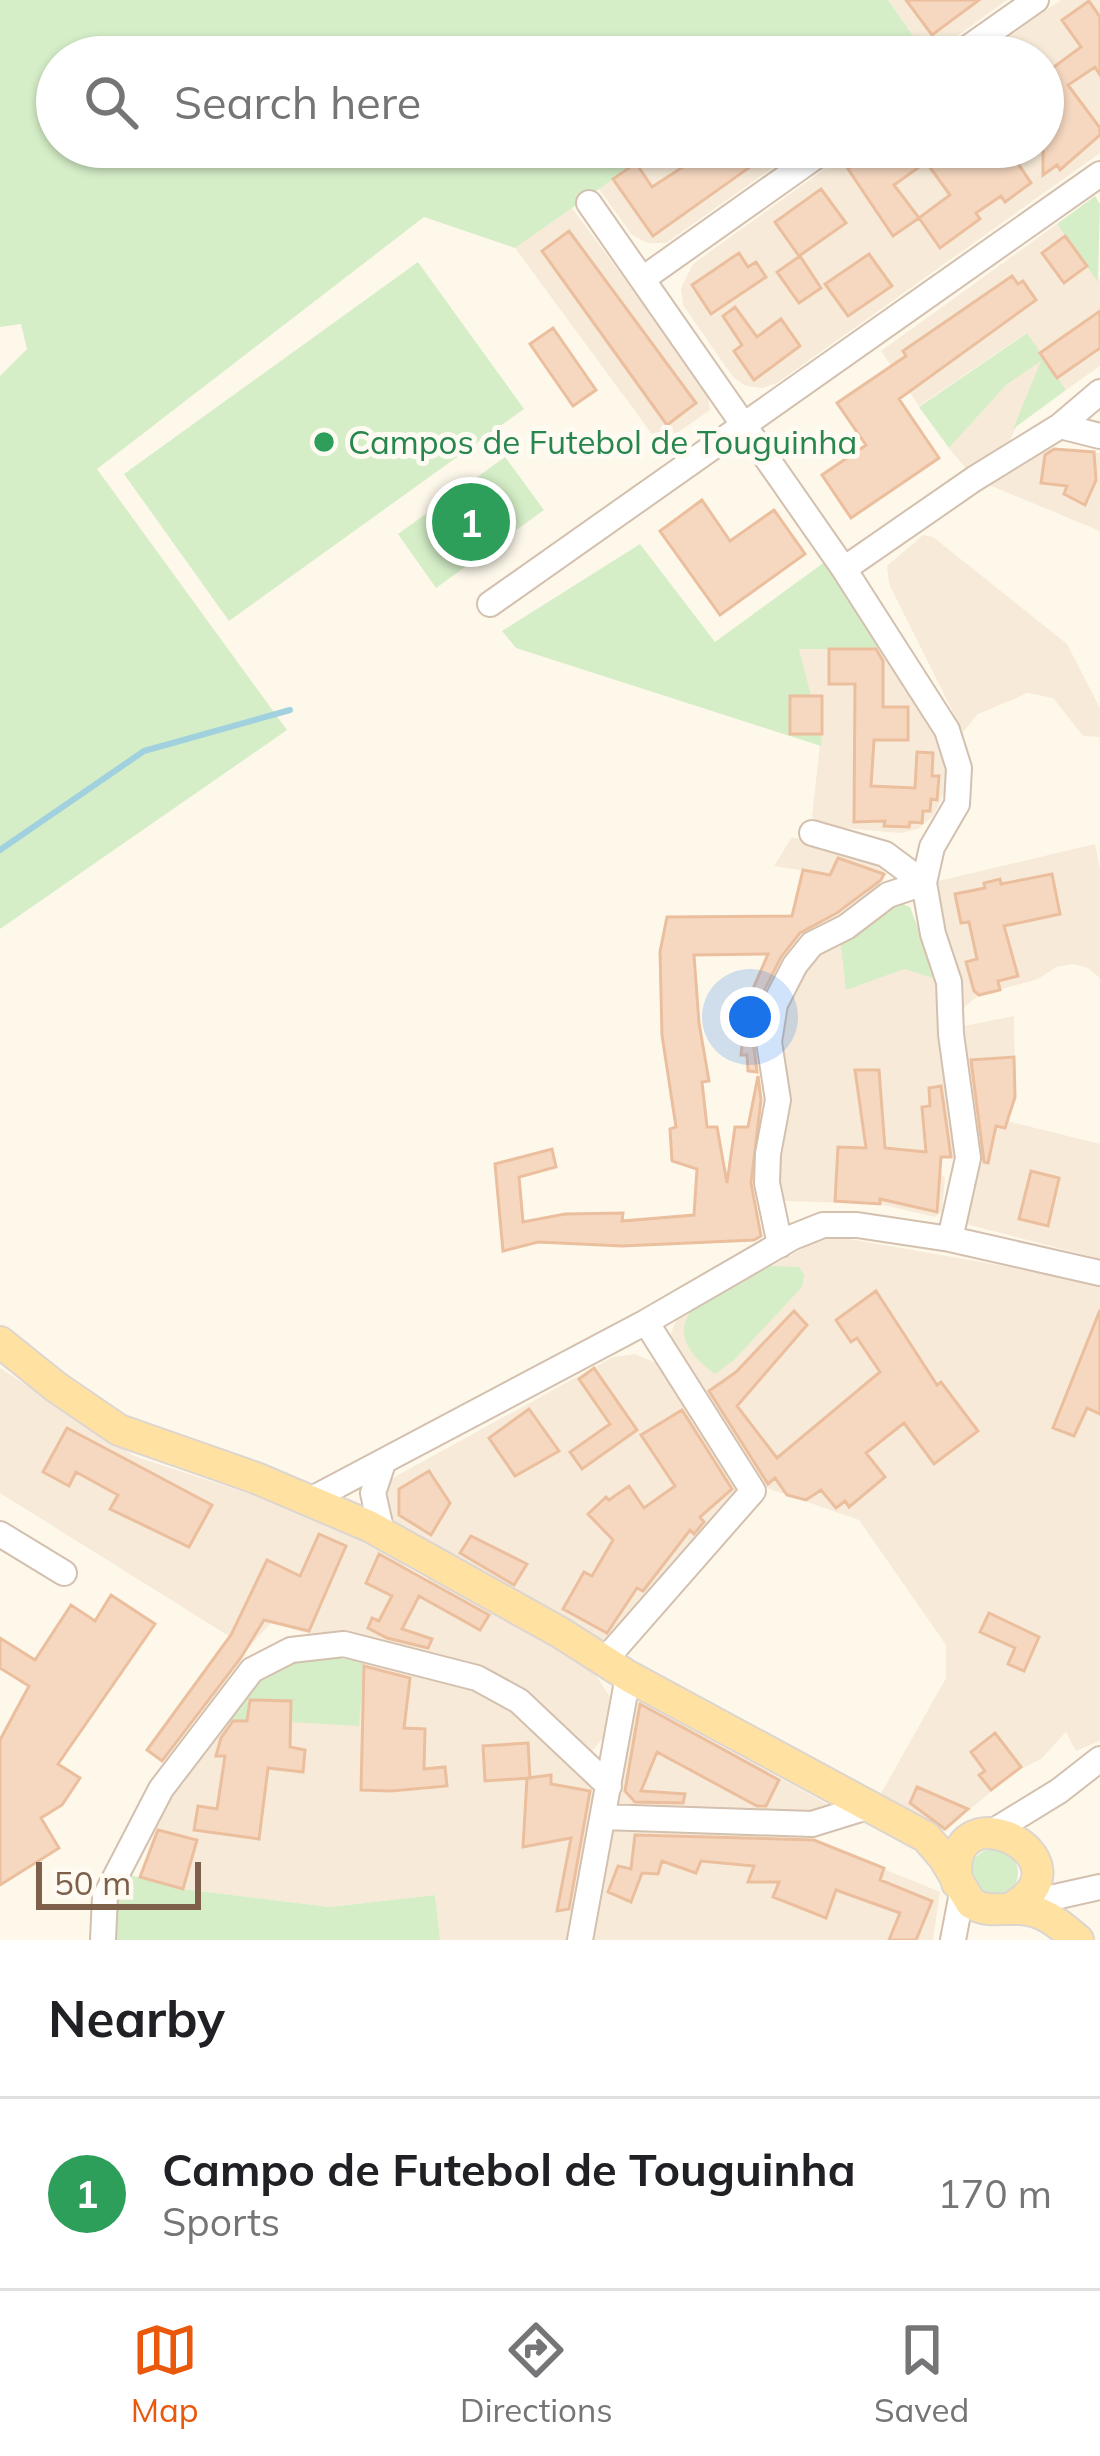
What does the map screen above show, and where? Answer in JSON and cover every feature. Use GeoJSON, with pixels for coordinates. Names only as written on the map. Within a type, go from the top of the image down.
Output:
{"type":"FeatureCollection","features":[{"type":"Feature","properties":{"kind":"main road"},"geometry":{"type":"LineString","coordinates":[[0,1342],[56,1388],[119,1430],[382,1533],[616,1669],[926,1837],[970,1903],[1050,1917],[1078,1940]]}},
{"type":"Feature","properties":{"kind":"main road"},"geometry":{"type":"LineString","coordinates":[[926,1837],[952,1839],[987,1833],[1016,1837],[1078,1940]]}},
{"type":"Feature","properties":{"kind":"main road"},"geometry":{"type":"LineString","coordinates":[[960,1888],[957,1859],[971,1840],[987,1833]]}},
{"type":"Feature","properties":{"kind":"main road"},"geometry":{"type":"LineString","coordinates":[[1003,1911],[1022,1903],[1038,1878]]}},
{"type":"Feature","properties":{"kind":"street"},"geometry":{"type":"LineString","coordinates":[[985,36],[1036,0]]}},
{"type":"Feature","properties":{"kind":"street"},"geometry":{"type":"LineString","coordinates":[[644,278],[799,168]]}},
{"type":"Feature","properties":{"kind":"street"},"geometry":{"type":"LineString","coordinates":[[490,604],[1100,174]]}},
{"type":"Feature","properties":{"kind":"street"},"geometry":{"type":"LineString","coordinates":[[589,203],[844,569],[947,730],[958,768],[957,804],[932,847],[924,884],[933,934],[949,982],[968,1158],[950,1239]]}},
{"type":"Feature","properties":{"kind":"street"},"geometry":{"type":"LineString","coordinates":[[844,569],[974,478],[1060,426],[1100,392]]}},
{"type":"Feature","properties":{"kind":"street"},"geometry":{"type":"LineString","coordinates":[[1060,426],[1100,436]]}},
{"type":"Feature","properties":{"kind":"street"},"geometry":{"type":"LineString","coordinates":[[812,833],[884,854],[924,884]]}},
{"type":"Feature","properties":{"kind":"street"},"geometry":{"type":"LineString","coordinates":[[780,1245],[771,1208],[767,1154],[778,1100],[769,1042],[775,1004],[795,964],[812,944],[846,927],[888,895],[924,884]]}},
{"type":"Feature","properties":{"kind":"street"},"geometry":{"type":"LineString","coordinates":[[310,1501],[823,1225],[857,1225],[950,1239],[1100,1273]]}},
{"type":"Feature","properties":{"kind":"street"},"geometry":{"type":"LineString","coordinates":[[580,1940],[609,1786],[616,1669],[753,1491],[646,1322]]}},
{"type":"Feature","properties":{"kind":"street"},"geometry":{"type":"LineString","coordinates":[[382,1462],[373,1493],[382,1533]]}},
{"type":"Feature","properties":{"kind":"street"},"geometry":{"type":"LineString","coordinates":[[0,1534],[64,1573]]}},
{"type":"Feature","properties":{"kind":"street"},"geometry":{"type":"LineString","coordinates":[[103,1940],[105,1897],[161,1789],[252,1670],[291,1650],[344,1644],[477,1678],[519,1701],[609,1786]]}},
{"type":"Feature","properties":{"kind":"street"},"geometry":{"type":"LineString","coordinates":[[987,1833],[1059,1791],[1100,1759]]}},
{"type":"Feature","properties":{"kind":"street"},"geometry":{"type":"LineString","coordinates":[[1059,1791],[1040,1815],[1038,1878],[1100,1887]]}},
{"type":"Feature","properties":{"kind":"street"},"geometry":{"type":"LineString","coordinates":[[603,1817],[812,1824],[867,1807]]}},
{"type":"Feature","properties":{"kind":"street"},"geometry":{"type":"LineString","coordinates":[[953,1940],[960,1888]]}},
{"type":"Feature","properties":{"kind":"street"},"geometry":{"type":"LineString","coordinates":[[964,1940],[978,1923],[1003,1911]]}},
{"type":"Feature","properties":{"kind":"shaded area"},"geometry":{"type":"Polygon","coordinates":[[[888,0],[1007,0],[957,36],[913,36],[888,0]]]}},
{"type":"Feature","properties":{"kind":"shaded area"},"geometry":{"type":"Polygon","coordinates":[[[1061,0],[1100,0],[1100,153],[777,383],[746,386],[733,377],[683,305],[681,288],[693,264],[826,168],[1064,168],[1064,36],[1010,36],[1061,0]]]}},
{"type":"Feature","properties":{"kind":"shaded area"},"geometry":{"type":"Polygon","coordinates":[[[629,168],[772,168],[666,243],[648,243],[632,235],[599,189],[629,168]]]}},
{"type":"Feature","properties":{"kind":"shaded area"},"geometry":{"type":"Polygon","coordinates":[[[572,208],[707,390],[710,410],[660,445],[515,248],[572,208]]]}},
{"type":"Feature","properties":{"kind":"shaded area"},"geometry":{"type":"Polygon","coordinates":[[[1057,224],[1100,280],[1100,366],[1066,390],[1044,360],[1009,443],[971,475],[949,448],[1006,385],[1043,359],[1026,333],[919,406],[881,351],[1057,224]]]}},
{"type":"Feature","properties":{"kind":"shaded area"},"geometry":{"type":"Polygon","coordinates":[[[1045,449],[1100,453],[1100,531],[982,482],[1045,449]]]}},
{"type":"Feature","properties":{"kind":"shaded area"},"geometry":{"type":"Polygon","coordinates":[[[923,535],[933,537],[1067,644],[1100,708],[1100,737],[1083,736],[1053,698],[1028,693],[978,714],[963,732],[889,584],[887,566],[923,535]]]}},
{"type":"Feature","properties":{"kind":"shaded area"},"geometry":{"type":"Polygon","coordinates":[[[799,649],[891,649],[943,740],[948,762],[944,792],[934,815],[918,829],[900,833],[821,826],[812,817],[821,735],[790,734],[790,696],[810,695],[799,649]]]}},
{"type":"Feature","properties":{"kind":"shaded area"},"geometry":{"type":"Polygon","coordinates":[[[792,837],[842,848],[887,867],[875,894],[830,875],[774,866],[792,837]]]}},
{"type":"Feature","properties":{"kind":"shaded area"},"geometry":{"type":"Polygon","coordinates":[[[1095,844],[1100,870],[1100,978],[1073,964],[1056,967],[1038,979],[979,995],[962,1009],[934,882],[1095,844]]]}},
{"type":"Feature","properties":{"kind":"shaded area"},"geometry":{"type":"Polygon","coordinates":[[[910,907],[937,979],[960,1157],[941,1158],[940,1173],[945,1178],[942,1211],[935,1217],[880,1204],[785,1201],[773,1191],[778,1007],[810,953],[910,907]]]}},
{"type":"Feature","properties":{"kind":"shaded area"},"geometry":{"type":"Polygon","coordinates":[[[1014,1016],[1015,1097],[1007,1121],[1100,1144],[1100,1259],[962,1223],[985,1117],[974,1114],[964,1026],[1014,1016]]]}},
{"type":"Feature","properties":{"kind":"shaded area"},"geometry":{"type":"Polygon","coordinates":[[[838,1237],[1100,1283],[1100,1741],[1076,1751],[1066,1732],[1041,1759],[1015,1772],[941,1833],[878,1799],[946,1678],[946,1645],[859,1520],[764,1487],[674,1348],[671,1333],[676,1321],[819,1239],[838,1237]]]}},
{"type":"Feature","properties":{"kind":"shaded area"},"geometry":{"type":"Polygon","coordinates":[[[635,1354],[656,1363],[738,1483],[739,1492],[605,1646],[393,1529],[382,1492],[391,1479],[613,1357],[635,1354]]]}},
{"type":"Feature","properties":{"kind":"shaded area"},"geometry":{"type":"Polygon","coordinates":[[[0,1368],[134,1456],[256,1496],[382,1547],[407,1559],[404,1566],[427,1580],[431,1575],[570,1654],[594,1672],[613,1702],[612,1727],[589,1755],[491,1674],[462,1661],[271,1623],[248,1648],[0,1493],[0,1368]]]}},
{"type":"Feature","properties":{"kind":"shaded area"},"geometry":{"type":"Polygon","coordinates":[[[364,1661],[479,1687],[516,1707],[601,1793],[570,1940],[440,1940],[435,1895],[330,1907],[183,1889],[140,1877],[167,1788],[184,1784],[197,1747],[257,1673],[364,1661]]]}},
{"type":"Feature","properties":{"kind":"shaded area"},"geometry":{"type":"Polygon","coordinates":[[[640,1702],[829,1805],[827,1811],[765,1817],[624,1807],[615,1802],[631,1707],[640,1702]]]}},
{"type":"Feature","properties":{"kind":"shaded area"},"geometry":{"type":"Polygon","coordinates":[[[616,1829],[798,1834],[940,1892],[933,1940],[587,1940],[606,1841],[616,1829]]]}},
{"type":"Feature","properties":{"kind":"green space"},"geometry":{"type":"Polygon","coordinates":[[[0,0],[888,0],[913,36],[36,36],[36,168],[629,168],[515,248],[424,217],[97,469],[287,730],[0,929],[0,376],[27,349],[21,324],[0,327],[0,0]]]}},
{"type":"Feature","properties":{"kind":"green space"},"geometry":{"type":"Polygon","coordinates":[[[1095,196],[1100,204],[1098,282],[1057,224],[1095,196]]]}},
{"type":"Feature","properties":{"kind":"green space","name":"Campos de Futebol de Touguinha"},"geometry":{"type":"Polygon","coordinates":[[[418,262],[524,409],[229,621],[124,474],[418,262]]]}},
{"type":"Feature","properties":{"kind":"green space"},"geometry":{"type":"Polygon","coordinates":[[[1027,333],[1066,390],[1013,429],[1041,361],[1006,385],[949,448],[919,407],[1027,333]]]}},
{"type":"Feature","properties":{"kind":"green space"},"geometry":{"type":"Polygon","coordinates":[[[505,457],[544,510],[436,588],[398,534],[505,457]]]}},
{"type":"Feature","properties":{"kind":"green space"},"geometry":{"type":"Polygon","coordinates":[[[640,544],[715,642],[826,561],[883,649],[799,649],[811,696],[791,696],[791,734],[822,734],[821,746],[516,648],[502,631],[640,544]]]}},
{"type":"Feature","properties":{"kind":"green space"},"geometry":{"type":"Polygon","coordinates":[[[894,900],[910,907],[937,979],[904,969],[846,990],[840,937],[894,900]]]}},
{"type":"Feature","properties":{"kind":"green space"},"geometry":{"type":"Polygon","coordinates":[[[771,1266],[799,1267],[804,1275],[802,1287],[715,1374],[688,1346],[686,1320],[691,1311],[771,1266]]]}},
{"type":"Feature","properties":{"kind":"green space"},"geometry":{"type":"Polygon","coordinates":[[[308,1654],[364,1661],[359,1726],[290,1722],[290,1701],[248,1700],[247,1721],[225,1722],[257,1673],[308,1654]]]}},
{"type":"Feature","properties":{"kind":"green space"},"geometry":{"type":"Polygon","coordinates":[[[994,1849],[1011,1856],[1018,1873],[1011,1890],[994,1897],[977,1890],[970,1873],[977,1856],[994,1849]]]}},
{"type":"Feature","properties":{"kind":"green space"},"geometry":{"type":"Polygon","coordinates":[[[126,1874],[183,1889],[330,1907],[435,1895],[440,1940],[108,1940],[126,1874]]]}},
{"type":"Feature","properties":{"kind":"building"},"geometry":{"type":"Polygon","coordinates":[[[906,0],[979,0],[932,35],[906,0]]]}},
{"type":"Feature","properties":{"kind":"building"},"geometry":{"type":"Polygon","coordinates":[[[1089,1],[1100,17],[1100,75],[1095,67],[1068,85],[1100,128],[1100,135],[1064,166],[1064,60],[1081,47],[1062,20],[1089,1]]]}},
{"type":"Feature","properties":{"kind":"building"},"geometry":{"type":"Polygon","coordinates":[[[629,168],[639,168],[652,187],[681,168],[749,168],[653,236],[613,179],[629,168]]]}},
{"type":"Feature","properties":{"kind":"building"},"geometry":{"type":"Polygon","coordinates":[[[918,168],[894,185],[919,218],[893,236],[848,169],[918,168]]]}},
{"type":"Feature","properties":{"kind":"building"},"geometry":{"type":"Polygon","coordinates":[[[930,168],[1021,168],[1031,183],[1005,202],[1001,196],[976,213],[980,219],[940,248],[919,218],[950,195],[930,168]]]}},
{"type":"Feature","properties":{"kind":"building"},"geometry":{"type":"Polygon","coordinates":[[[821,189],[846,223],[799,256],[775,222],[821,189]]]}},
{"type":"Feature","properties":{"kind":"building"},"geometry":{"type":"Polygon","coordinates":[[[569,231],[696,403],[667,425],[542,251],[569,231]]]}},
{"type":"Feature","properties":{"kind":"building"},"geometry":{"type":"Polygon","coordinates":[[[1065,236],[1087,266],[1064,283],[1042,253],[1065,236]]]}},
{"type":"Feature","properties":{"kind":"building"},"geometry":{"type":"Polygon","coordinates":[[[739,253],[748,267],[756,262],[766,277],[711,314],[692,285],[739,253]]]}},
{"type":"Feature","properties":{"kind":"building"},"geometry":{"type":"Polygon","coordinates":[[[869,254],[892,286],[848,316],[825,284],[869,254]]]}},
{"type":"Feature","properties":{"kind":"building"},"geometry":{"type":"Polygon","coordinates":[[[800,256],[821,288],[799,303],[777,272],[800,256]]]}},
{"type":"Feature","properties":{"kind":"building"},"geometry":{"type":"Polygon","coordinates":[[[1012,276],[1018,284],[1023,281],[1036,300],[899,399],[939,458],[851,518],[822,475],[866,445],[837,403],[1012,276]]]}},
{"type":"Feature","properties":{"kind":"building"},"geometry":{"type":"Polygon","coordinates":[[[735,307],[757,337],[781,319],[800,346],[754,380],[734,351],[742,345],[723,316],[735,307]]]}},
{"type":"Feature","properties":{"kind":"building"},"geometry":{"type":"Polygon","coordinates":[[[1100,311],[1100,348],[1057,378],[1040,353],[1100,311]]]}},
{"type":"Feature","properties":{"kind":"building"},"geometry":{"type":"Polygon","coordinates":[[[553,328],[596,390],[573,406],[530,344],[553,328]]]}},
{"type":"Feature","properties":{"kind":"building"},"geometry":{"type":"Polygon","coordinates":[[[1054,449],[1094,452],[1096,480],[1085,505],[1064,494],[1067,486],[1041,483],[1045,455],[1054,449]]]}},
{"type":"Feature","properties":{"kind":"building"},"geometry":{"type":"Polygon","coordinates":[[[702,500],[730,541],[774,510],[805,554],[720,615],[660,531],[702,500]]]}},
{"type":"Feature","properties":{"kind":"building"},"geometry":{"type":"Polygon","coordinates":[[[829,649],[876,649],[883,661],[883,707],[908,707],[908,740],[874,740],[871,786],[915,788],[917,752],[933,753],[932,776],[939,776],[937,800],[931,799],[930,811],[923,811],[922,823],[910,822],[909,827],[884,826],[885,821],[854,822],[855,684],[829,684],[829,649]]]}},
{"type":"Feature","properties":{"kind":"building"},"geometry":{"type":"Polygon","coordinates":[[[790,696],[822,696],[822,734],[790,734],[790,696]]]}},
{"type":"Feature","properties":{"kind":"building"},"geometry":{"type":"Polygon","coordinates":[[[838,858],[884,874],[837,913],[800,933],[781,957],[759,1001],[753,1040],[757,1072],[748,1071],[747,1055],[741,1055],[743,1035],[734,1033],[768,954],[694,955],[709,1081],[702,1082],[707,1127],[717,1127],[727,1183],[735,1127],[748,1127],[758,1076],[761,1100],[751,1183],[761,1236],[622,1246],[538,1242],[503,1251],[495,1164],[552,1149],[556,1167],[519,1177],[523,1222],[565,1214],[623,1213],[622,1221],[694,1215],[697,1169],[672,1161],[670,1129],[676,1127],[662,1035],[660,952],[667,917],[792,916],[803,870],[830,875],[838,858]]]}},
{"type":"Feature","properties":{"kind":"building"},"geometry":{"type":"Polygon","coordinates":[[[1052,874],[1060,914],[1004,926],[1018,976],[998,981],[1000,990],[979,995],[966,962],[977,959],[969,922],[961,923],[955,894],[985,888],[984,883],[1000,879],[1001,884],[1052,874]]]}},
{"type":"Feature","properties":{"kind":"building"},"geometry":{"type":"Polygon","coordinates":[[[1014,1057],[1015,1097],[1005,1128],[996,1126],[988,1163],[984,1162],[971,1060],[1014,1057]]]}},
{"type":"Feature","properties":{"kind":"building"},"geometry":{"type":"Polygon","coordinates":[[[855,1070],[879,1070],[885,1148],[926,1152],[922,1107],[930,1106],[929,1088],[941,1086],[951,1157],[941,1157],[937,1212],[880,1199],[880,1204],[835,1201],[838,1147],[866,1148],[855,1070]]]}},
{"type":"Feature","properties":{"kind":"building"},"geometry":{"type":"Polygon","coordinates":[[[1031,1171],[1059,1178],[1048,1226],[1019,1219],[1031,1171]]]}},
{"type":"Feature","properties":{"kind":"building"},"geometry":{"type":"Polygon","coordinates":[[[876,1291],[937,1385],[941,1382],[978,1431],[934,1464],[904,1423],[866,1453],[885,1477],[849,1507],[845,1501],[836,1508],[821,1490],[806,1500],[787,1495],[775,1478],[768,1484],[709,1391],[736,1372],[794,1311],[807,1325],[737,1406],[777,1458],[880,1372],[857,1338],[851,1342],[836,1320],[876,1291]]]}},
{"type":"Feature","properties":{"kind":"building"},"geometry":{"type":"Polygon","coordinates":[[[1100,1310],[1100,1414],[1087,1408],[1074,1436],[1053,1428],[1100,1310]]]}},
{"type":"Feature","properties":{"kind":"building"},"geometry":{"type":"Polygon","coordinates":[[[594,1368],[637,1430],[582,1469],[570,1452],[610,1424],[579,1379],[594,1368]]]}},
{"type":"Feature","properties":{"kind":"building"},"geometry":{"type":"Polygon","coordinates":[[[529,1409],[559,1451],[515,1476],[489,1438],[529,1409]]]}},
{"type":"Feature","properties":{"kind":"building"},"geometry":{"type":"Polygon","coordinates":[[[682,1410],[732,1489],[700,1517],[704,1522],[694,1534],[690,1530],[643,1591],[637,1588],[607,1633],[563,1609],[584,1572],[592,1576],[613,1540],[588,1514],[606,1497],[609,1500],[629,1486],[644,1508],[675,1486],[641,1435],[682,1410]]]}},
{"type":"Feature","properties":{"kind":"building"},"geometry":{"type":"Polygon","coordinates":[[[67,1428],[212,1505],[189,1547],[110,1509],[118,1495],[76,1472],[69,1486],[43,1472],[67,1428]]]}},
{"type":"Feature","properties":{"kind":"building"},"geometry":{"type":"Polygon","coordinates":[[[429,1471],[450,1503],[431,1535],[399,1515],[399,1489],[429,1471]]]}},
{"type":"Feature","properties":{"kind":"building"},"geometry":{"type":"Polygon","coordinates":[[[319,1534],[346,1546],[309,1631],[264,1620],[162,1761],[147,1750],[231,1635],[267,1560],[300,1576],[319,1534]]]}},
{"type":"Feature","properties":{"kind":"building"},"geometry":{"type":"Polygon","coordinates":[[[471,1536],[527,1564],[514,1585],[460,1553],[471,1536]]]}},
{"type":"Feature","properties":{"kind":"building"},"geometry":{"type":"Polygon","coordinates":[[[379,1554],[489,1615],[480,1630],[419,1596],[402,1629],[432,1639],[428,1648],[368,1628],[372,1618],[379,1621],[392,1596],[366,1583],[379,1554]]]}},
{"type":"Feature","properties":{"kind":"building"},"geometry":{"type":"Polygon","coordinates":[[[111,1595],[155,1624],[58,1764],[80,1778],[62,1805],[41,1818],[59,1848],[0,1885],[0,1740],[29,1686],[0,1668],[0,1638],[35,1660],[71,1605],[95,1621],[111,1595]]]}},
{"type":"Feature","properties":{"kind":"building"},"geometry":{"type":"Polygon","coordinates":[[[989,1613],[1039,1637],[1024,1671],[1008,1664],[1015,1648],[980,1632],[989,1613]]]}},
{"type":"Feature","properties":{"kind":"building"},"geometry":{"type":"Polygon","coordinates":[[[364,1666],[410,1678],[404,1728],[425,1729],[424,1769],[445,1767],[447,1786],[361,1790],[364,1666]]]}},
{"type":"Feature","properties":{"kind":"building"},"geometry":{"type":"Polygon","coordinates":[[[250,1700],[291,1701],[290,1747],[305,1750],[303,1772],[268,1768],[259,1839],[194,1830],[198,1806],[217,1809],[225,1756],[216,1756],[221,1738],[233,1721],[247,1721],[250,1700]]]}},
{"type":"Feature","properties":{"kind":"building"},"geometry":{"type":"Polygon","coordinates":[[[640,1704],[779,1780],[766,1806],[757,1806],[657,1752],[641,1791],[685,1794],[683,1803],[635,1802],[625,1791],[640,1704]]]}},
{"type":"Feature","properties":{"kind":"building"},"geometry":{"type":"Polygon","coordinates":[[[995,1733],[1021,1767],[991,1790],[979,1775],[985,1771],[971,1752],[995,1733]]]}},
{"type":"Feature","properties":{"kind":"building"},"geometry":{"type":"Polygon","coordinates":[[[528,1743],[530,1778],[485,1781],[483,1746],[528,1743]]]}},
{"type":"Feature","properties":{"kind":"building"},"geometry":{"type":"Polygon","coordinates":[[[551,1775],[551,1784],[590,1791],[569,1909],[557,1911],[571,1838],[523,1847],[527,1778],[551,1775]]]}},
{"type":"Feature","properties":{"kind":"building"},"geometry":{"type":"Polygon","coordinates":[[[917,1787],[968,1809],[945,1829],[910,1803],[917,1787]]]}},
{"type":"Feature","properties":{"kind":"building"},"geometry":{"type":"Polygon","coordinates":[[[158,1830],[197,1840],[183,1889],[140,1877],[158,1830]]]}},
{"type":"Feature","properties":{"kind":"building"},"geometry":{"type":"Polygon","coordinates":[[[635,1835],[814,1840],[884,1868],[880,1880],[932,1901],[916,1940],[889,1940],[900,1913],[836,1890],[826,1918],[773,1897],[779,1882],[748,1882],[754,1866],[701,1861],[696,1873],[662,1861],[658,1874],[642,1873],[631,1902],[608,1892],[618,1866],[631,1869],[635,1835]]]}},
{"type":"Feature","properties":{"kind":"waterway"},"geometry":{"type":"LineString","coordinates":[[0,850],[144,751],[290,710]]}},
{"type":"Feature","properties":{"kind":"place","name":"Campos de Futebol de Touguinha"},"geometry":{"type":"Point","coordinates":[324,442]}},
{"type":"Feature","properties":{"kind":"place","name":"Campo de Futebol de Touguinha"},"geometry":{"type":"Point","coordinates":[471,522]}}]}
